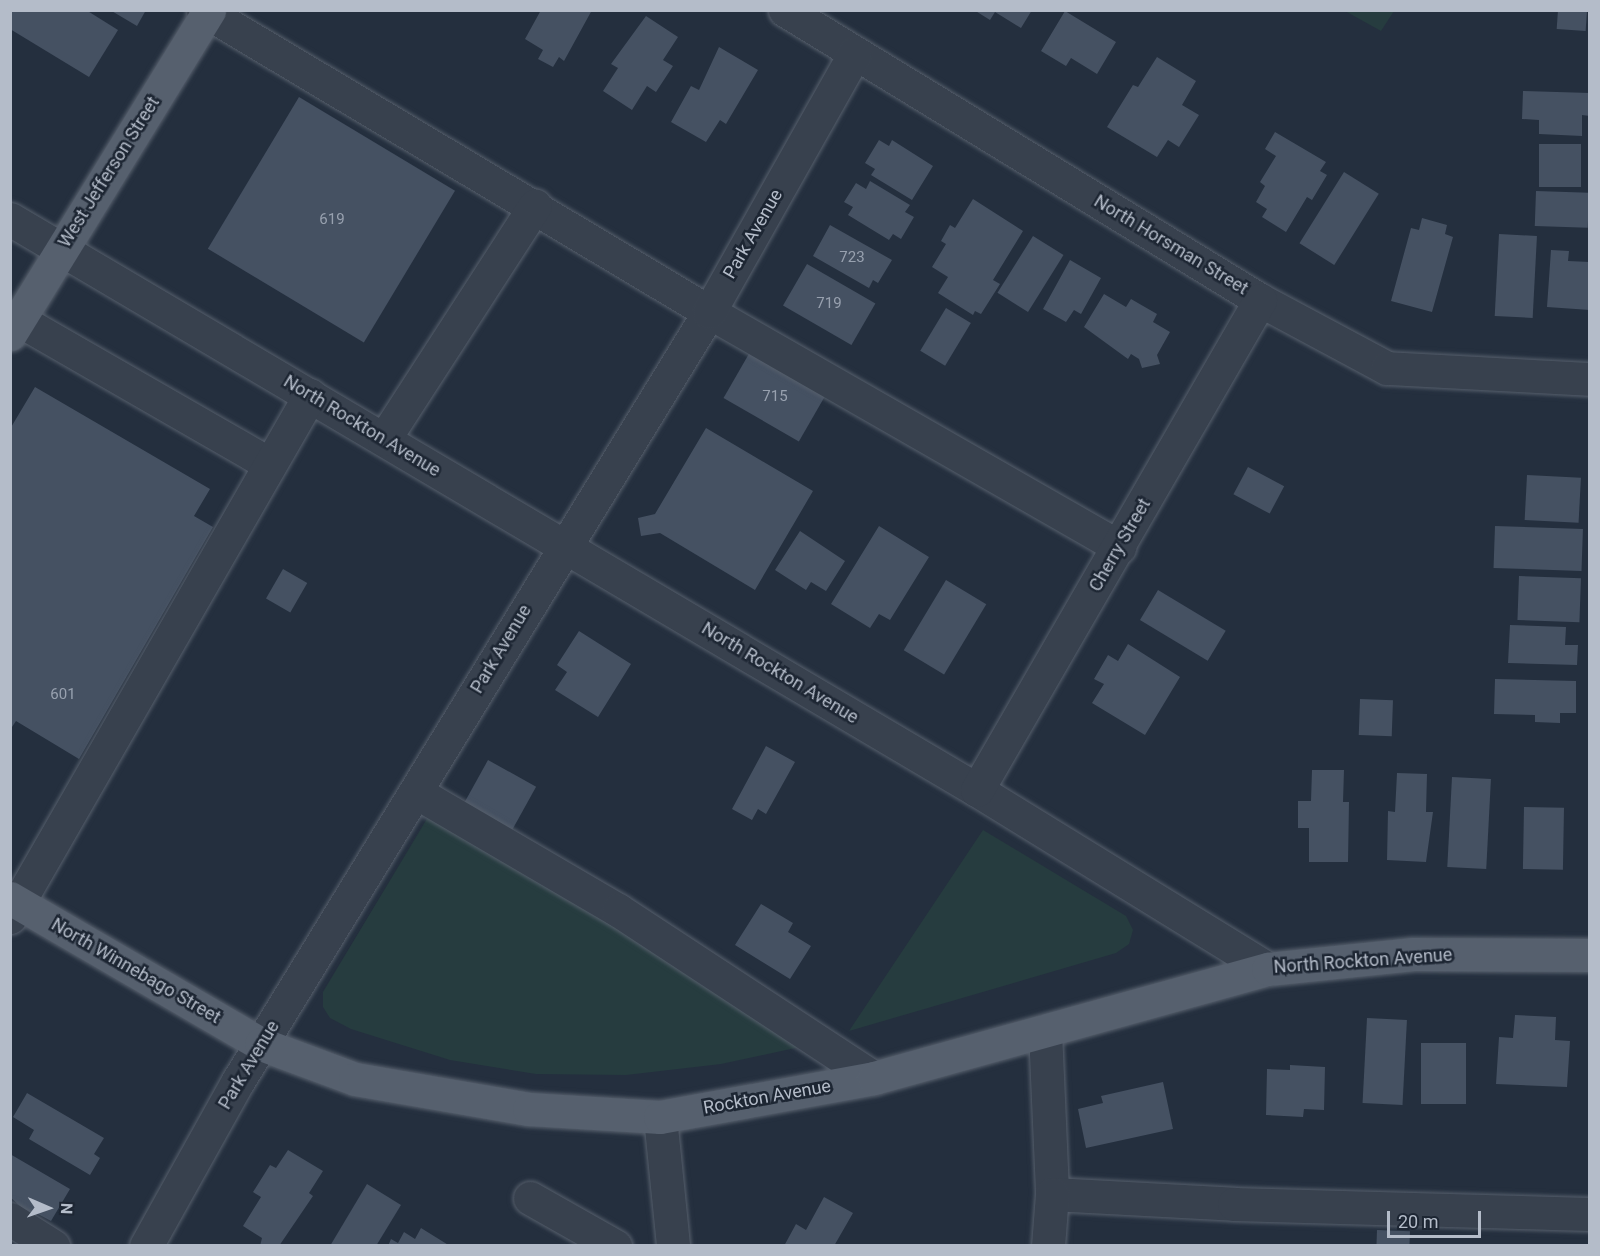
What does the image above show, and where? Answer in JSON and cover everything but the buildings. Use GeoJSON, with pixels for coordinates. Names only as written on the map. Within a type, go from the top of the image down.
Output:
{"type":"FeatureCollection","features":[{"type":"Feature","properties":{"kind":"main road","name":"West Jefferson Street"},"geometry":{"type":"LineString","coordinates":[[15,327],[206,11]]}},
{"type":"Feature","properties":{"kind":"main road","name":"North Winnebago Street"},"geometry":{"type":"LineString","coordinates":[[13,906],[261,1044]]}},
{"type":"Feature","properties":{"kind":"main road","name":"North Rockton Avenue"},"geometry":{"type":"LineString","coordinates":[[1268,969],[1413,954],[1590,956]]}},
{"type":"Feature","properties":{"kind":"main road","name":"Rockton Avenue"},"geometry":{"type":"LineString","coordinates":[[261,1044],[355,1079],[443,1097],[529,1109],[660,1117],[874,1078],[1268,969]]}},
{"type":"Feature","properties":{"kind":"street","name":"North Horsman Street"},"geometry":{"type":"LineString","coordinates":[[785,10],[1260,300],[1387,368],[1590,379]]}},
{"type":"Feature","properties":{"kind":"street"},"geometry":{"type":"LineString","coordinates":[[206,11],[709,312],[1119,547]]}},
{"type":"Feature","properties":{"kind":"street","name":"Park Avenue"},"geometry":{"type":"LineString","coordinates":[[146,1245],[261,1044],[564,545],[709,312],[855,52]]}},
{"type":"Feature","properties":{"kind":"street"},"geometry":{"type":"LineString","coordinates":[[384,439],[535,206]]}},
{"type":"Feature","properties":{"kind":"street","name":"North Rockton Avenue"},"geometry":{"type":"LineString","coordinates":[[10,219],[977,790],[1268,969]]}},
{"type":"Feature","properties":{"kind":"street","name":"Cherry Street"},"geometry":{"type":"LineString","coordinates":[[977,790],[1260,300]]}},
{"type":"Feature","properties":{"kind":"street"},"geometry":{"type":"LineString","coordinates":[[15,327],[269,464]]}},
{"type":"Feature","properties":{"kind":"street"},"geometry":{"type":"LineString","coordinates":[[13,906],[310,395]]}},
{"type":"Feature","properties":{"kind":"street"},"geometry":{"type":"LineString","coordinates":[[416,792],[618,910],[874,1078]]}},
{"type":"Feature","properties":{"kind":"street"},"geometry":{"type":"LineString","coordinates":[[1045,1031],[1052,1194],[1048,1245]]}},
{"type":"Feature","properties":{"kind":"street"},"geometry":{"type":"LineString","coordinates":[[660,1117],[673,1245]]}},
{"type":"Feature","properties":{"kind":"street"},"geometry":{"type":"LineString","coordinates":[[1052,1194],[1234,1204],[1590,1214]]}},
{"type":"Feature","properties":{"kind":"street"},"geometry":{"type":"LineString","coordinates":[[530,1198],[615,1245]]}},
{"type":"Feature","properties":{"kind":"street"},"geometry":{"type":"LineString","coordinates":[[10,1219],[53,1245]]}},
{"type":"Feature","properties":{"kind":"green space"},"geometry":{"type":"Polygon","coordinates":[[[1345,11],[1394,11],[1381,31],[1345,11]]]}},
{"type":"Feature","properties":{"kind":"green space"},"geometry":{"type":"Polygon","coordinates":[[[431,812],[809,1045],[721,1064],[626,1075],[536,1074],[450,1060],[351,1029],[330,1018],[323,1007],[323,992],[431,812]]]}},
{"type":"Feature","properties":{"kind":"green space"},"geometry":{"type":"Polygon","coordinates":[[[983,830],[1126,916],[1133,930],[1129,944],[1116,953],[849,1031],[983,830]]]}}]}
